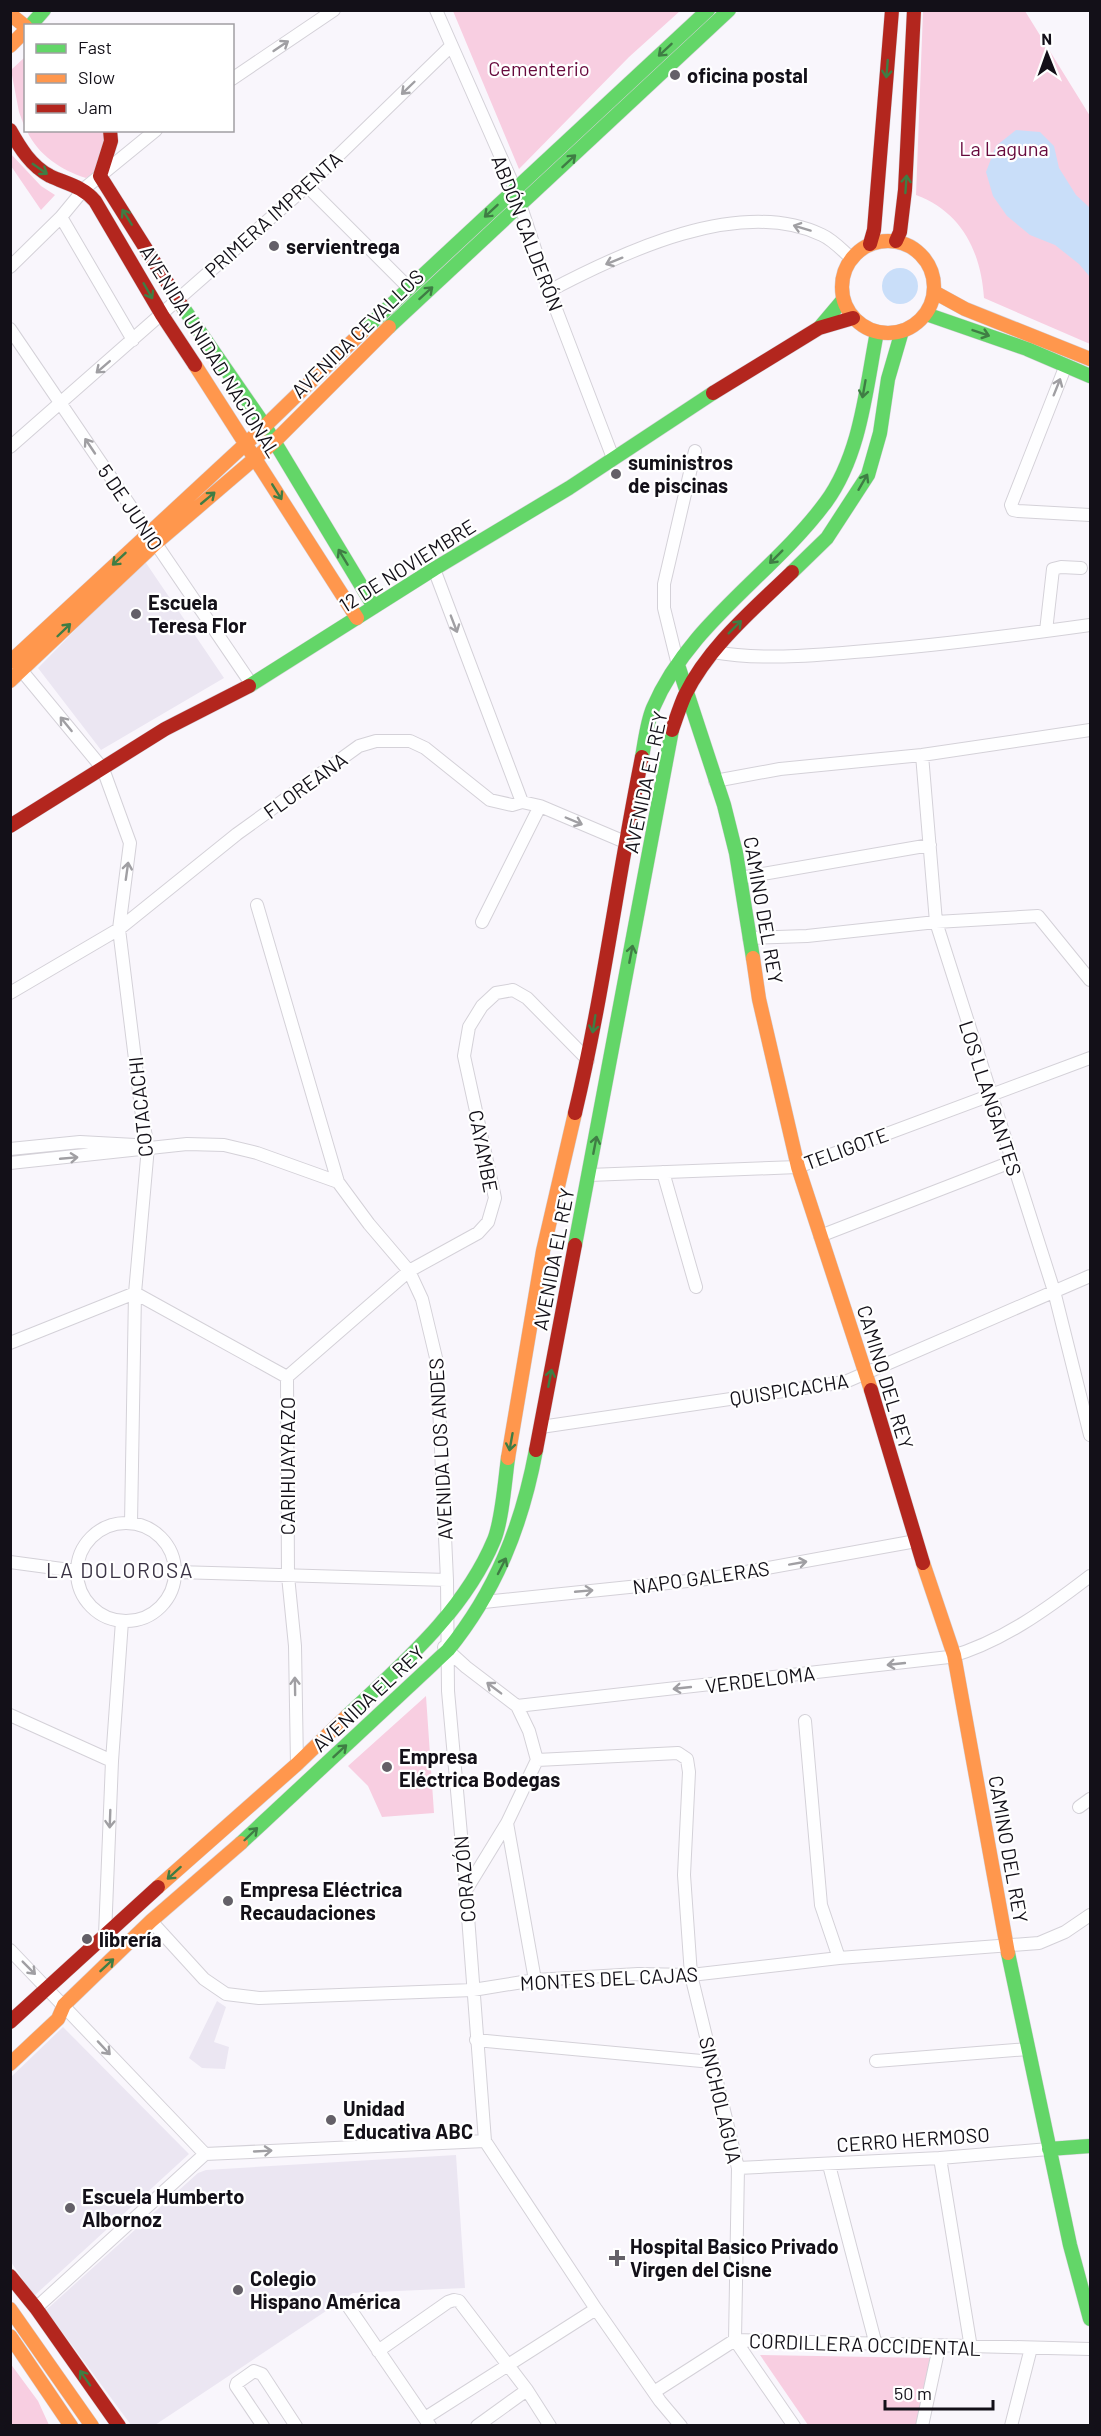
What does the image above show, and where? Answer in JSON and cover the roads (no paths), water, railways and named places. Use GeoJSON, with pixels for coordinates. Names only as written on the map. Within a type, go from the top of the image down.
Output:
{"type":"FeatureCollection","features":[{"type":"Feature","properties":{"kind":"main road"},"geometry":{"type":"LineString","coordinates":[[30,24],[44,10]]}},
{"type":"Feature","properties":{"kind":"main road","name":"AVENIDA CEVALLOS"},"geometry":{"type":"LineString","coordinates":[[10,681],[246,442],[408,287],[708,10]]}},
{"type":"Feature","properties":{"kind":"main road","name":"AVENIDA CEVALLOS"},"geometry":{"type":"LineString","coordinates":[[11,659],[152,537],[274,442],[396,320],[729,10]]}},
{"type":"Feature","properties":{"kind":"main road"},"geometry":{"type":"LineString","coordinates":[[870,244],[874,230],[892,10]]}},
{"type":"Feature","properties":{"kind":"main road"},"geometry":{"type":"LineString","coordinates":[[896,241],[900,232],[905,190],[914,10]]}},
{"type":"Feature","properties":{"kind":"main road"},"geometry":{"type":"LineString","coordinates":[[10,14],[24,25]]}},
{"type":"Feature","properties":{"kind":"main road"},"geometry":{"type":"LineString","coordinates":[[10,46],[24,30]]}},
{"type":"Feature","properties":{"kind":"main road"},"geometry":{"type":"LineString","coordinates":[[10,129],[31,162],[52,177],[85,188]]}},
{"type":"Feature","properties":{"kind":"main road"},"geometry":{"type":"LineString","coordinates":[[100,176],[111,141],[110,132]]}},
{"type":"Feature","properties":{"kind":"main road","name":"AVENIDA UNIDAD NACIONAL"},"geometry":{"type":"LineString","coordinates":[[100,176],[178,301],[265,426],[374,606]]}},
{"type":"Feature","properties":{"kind":"main road","name":"AVENIDA UNIDAD NACIONAL"},"geometry":{"type":"LineString","coordinates":[[85,188],[162,315],[246,442],[357,618]]}},
{"type":"Feature","properties":{"kind":"main road"},"geometry":{"type":"LineString","coordinates":[[896,241],[914,249],[929,264],[934,292],[926,314],[911,327],[890,333],[877,332],[853,318],[842,301],[841,283],[844,270],[851,258],[870,244],[896,241]]}},
{"type":"Feature","properties":{"kind":"main road"},"geometry":{"type":"LineString","coordinates":[[934,292],[965,309],[1090,359]]}},
{"type":"Feature","properties":{"kind":"main road","name":"12 DE NOVIEMBRE"},"geometry":{"type":"LineString","coordinates":[[819,328],[842,301]]}},
{"type":"Feature","properties":{"kind":"main road"},"geometry":{"type":"LineString","coordinates":[[926,314],[1027,349],[1090,376]]}},
{"type":"Feature","properties":{"kind":"main road","name":"12 DE NOVIEMBRE"},"geometry":{"type":"LineString","coordinates":[[10,826],[165,729],[252,685],[374,606],[509,526],[749,370],[819,328],[853,318]]}},
{"type":"Feature","properties":{"kind":"main road","name":"AVENIDA EL REY"},"geometry":{"type":"LineString","coordinates":[[10,2064],[58,2019],[64,2005],[151,1921],[244,1841],[448,1650],[468,1627],[484,1602],[512,1546],[526,1501],[590,1175],[671,734],[687,690],[713,652],[731,631],[827,538],[868,476],[880,433],[888,379],[902,331]]}},
{"type":"Feature","properties":{"kind":"main road","name":"AVENIDA EL REY"},"geometry":{"type":"LineString","coordinates":[[10,2022],[297,1765],[431,1637],[448,1617],[477,1573],[495,1538],[543,1251],[588,1060],[625,842],[652,709],[678,665],[710,624],[796,537],[826,501],[846,466],[858,428],[877,332]]}},
{"type":"Feature","properties":{"kind":"main road","name":"CAMINO DEL REY"},"geometry":{"type":"LineString","coordinates":[[678,665],[724,805],[740,878],[759,999],[798,1167],[954,1655],[1006,1945],[1070,2245],[1090,2319]]}},
{"type":"Feature","properties":{"kind":"main road"},"geometry":{"type":"LineString","coordinates":[[10,2047],[49,2013],[64,2005]]}},
{"type":"Feature","properties":{"kind":"main road","name":"CERRO HERMOSO"},"geometry":{"type":"LineString","coordinates":[[1049,2149],[1090,2146]]}},
{"type":"Feature","properties":{"kind":"main road"},"geometry":{"type":"LineString","coordinates":[[10,2276],[36,2308],[119,2426]]}},
{"type":"Feature","properties":{"kind":"main road"},"geometry":{"type":"LineString","coordinates":[[10,2309],[92,2426]]}},
{"type":"Feature","properties":{"kind":"main road"},"geometry":{"type":"LineString","coordinates":[[10,2336],[71,2426]]}},
{"type":"Feature","properties":{"kind":"street"},"geometry":{"type":"LineString","coordinates":[[234,78],[334,10]]}},
{"type":"Feature","properties":{"kind":"street","name":"ABDÓN CALDERÓN"},"geometry":{"type":"LineString","coordinates":[[436,10],[450,47],[515,189],[549,291],[613,458]]}},
{"type":"Feature","properties":{"kind":"street","name":"PRIMERA IMPRENTA"},"geometry":{"type":"LineString","coordinates":[[10,447],[307,186],[450,47]]}},
{"type":"Feature","properties":{"kind":"street"},"geometry":{"type":"LineString","coordinates":[[10,267],[61,217],[85,188],[154,132]]}},
{"type":"Feature","properties":{"kind":"street"},"geometry":{"type":"LineString","coordinates":[[307,186],[408,287]]}},
{"type":"Feature","properties":{"kind":"street"},"geometry":{"type":"LineString","coordinates":[[61,217],[133,340]]}},
{"type":"Feature","properties":{"kind":"street"},"geometry":{"type":"LineString","coordinates":[[549,291],[584,272],[676,236],[735,223],[770,222],[798,226],[824,236],[851,258]]}},
{"type":"Feature","properties":{"kind":"street","name":"5 DE JUNIO"},"geometry":{"type":"LineString","coordinates":[[10,329],[252,685]]}},
{"type":"Feature","properties":{"kind":"street"},"geometry":{"type":"LineString","coordinates":[[1066,365],[1011,505],[1012,510],[1090,515]]}},
{"type":"Feature","properties":{"kind":"street","name":"CAMINO DEL REY"},"geometry":{"type":"LineString","coordinates":[[678,665],[664,608],[664,584],[695,451]]}},
{"type":"Feature","properties":{"kind":"street"},"geometry":{"type":"LineString","coordinates":[[1046,631],[1053,569],[1081,568]]}},
{"type":"Feature","properties":{"kind":"street"},"geometry":{"type":"LineString","coordinates":[[434,569],[522,802]]}},
{"type":"Feature","properties":{"kind":"street"},"geometry":{"type":"LineString","coordinates":[[713,652],[736,656],[814,655],[933,646],[1090,625]]}},
{"type":"Feature","properties":{"kind":"street","name":"COTACACHI"},"geometry":{"type":"LineString","coordinates":[[11,659],[103,769],[130,843],[119,929],[142,1116],[148,1147],[135,1293],[131,1523]]}},
{"type":"Feature","properties":{"kind":"street"},"geometry":{"type":"LineString","coordinates":[[715,781],[780,770],[922,755],[1090,729]]}},
{"type":"Feature","properties":{"kind":"street","name":"FLOREANA"},"geometry":{"type":"LineString","coordinates":[[10,993],[119,929],[237,834],[359,746],[376,741],[410,741],[425,748],[490,800],[512,805],[522,802],[540,806],[625,842]]}},
{"type":"Feature","properties":{"kind":"street","name":"LOS LLANGANTES"},"geometry":{"type":"LineString","coordinates":[[922,755],[936,922],[1054,1291],[1090,1435]]}},
{"type":"Feature","properties":{"kind":"street"},"geometry":{"type":"LineString","coordinates":[[482,922],[540,806]]}},
{"type":"Feature","properties":{"kind":"street"},"geometry":{"type":"LineString","coordinates":[[740,878],[930,845]]}},
{"type":"Feature","properties":{"kind":"street"},"geometry":{"type":"LineString","coordinates":[[257,905],[338,1182]]}},
{"type":"Feature","properties":{"kind":"street"},"geometry":{"type":"LineString","coordinates":[[749,938],[807,936],[936,922],[1038,916],[1090,980]]}},
{"type":"Feature","properties":{"kind":"street","name":"CAYAMBE"},"geometry":{"type":"LineString","coordinates":[[287,1377],[409,1271],[478,1233],[488,1222],[495,1198],[464,1056],[470,1027],[482,1005],[496,993],[513,990],[527,998],[588,1060]]}},
{"type":"Feature","properties":{"kind":"street","name":"TELIGOTE"},"geometry":{"type":"LineString","coordinates":[[590,1175],[798,1167],[1090,1058]]}},
{"type":"Feature","properties":{"kind":"street"},"geometry":{"type":"LineString","coordinates":[[10,1149],[80,1142],[148,1147]]}},
{"type":"Feature","properties":{"kind":"street"},"geometry":{"type":"LineString","coordinates":[[10,1163],[105,1154],[148,1147],[224,1145],[283,1161],[338,1182]]}},
{"type":"Feature","properties":{"kind":"street"},"geometry":{"type":"LineString","coordinates":[[820,1236],[1011,1162]]}},
{"type":"Feature","properties":{"kind":"street"},"geometry":{"type":"LineString","coordinates":[[663,1172],[696,1287]]}},
{"type":"Feature","properties":{"kind":"street","name":"AVENIDA LOS ANDES"},"geometry":{"type":"LineString","coordinates":[[338,1182],[369,1224],[409,1271],[422,1299],[437,1362],[448,1617]]}},
{"type":"Feature","properties":{"kind":"street","name":"QUISPICACHA"},"geometry":{"type":"LineString","coordinates":[[541,1427],[844,1382],[1090,1276]]}},
{"type":"Feature","properties":{"kind":"street"},"geometry":{"type":"LineString","coordinates":[[10,1343],[135,1293]]}},
{"type":"Feature","properties":{"kind":"street","name":"CARIHUAYRAZO"},"geometry":{"type":"LineString","coordinates":[[135,1293],[287,1377],[288,1576],[295,1646],[297,1791]]}},
{"type":"Feature","properties":{"kind":"street"},"geometry":{"type":"LineString","coordinates":[[131,1523],[154,1531],[170,1549],[176,1572],[171,1592],[160,1608],[142,1618],[122,1621],[102,1615],[86,1601],[78,1582],[77,1571],[81,1551],[93,1535],[111,1525],[131,1523]]}},
{"type":"Feature","properties":{"kind":"street","name":"NAPO GALERAS"},"geometry":{"type":"LineString","coordinates":[[484,1602],[707,1580],[916,1541]]}},
{"type":"Feature","properties":{"kind":"street"},"geometry":{"type":"LineString","coordinates":[[10,1562],[77,1571]]}},
{"type":"Feature","properties":{"kind":"street"},"geometry":{"type":"LineString","coordinates":[[176,1572],[447,1580]]}},
{"type":"Feature","properties":{"kind":"street","name":"VERDELOMA"},"geometry":{"type":"LineString","coordinates":[[517,1706],[908,1663],[954,1655],[1032,1620],[1090,1576]]}},
{"type":"Feature","properties":{"kind":"street","name":"CORAZÓN"},"geometry":{"type":"LineString","coordinates":[[448,1617],[448,1690],[485,2141],[596,2309],[681,2426]]}},
{"type":"Feature","properties":{"kind":"street"},"geometry":{"type":"LineString","coordinates":[[105,1935],[112,1761],[122,1621]]}},
{"type":"Feature","properties":{"kind":"street"},"geometry":{"type":"LineString","coordinates":[[431,1637],[517,1706],[529,1731],[537,1760],[507,1823],[466,1890]]}},
{"type":"Feature","properties":{"kind":"street"},"geometry":{"type":"LineString","coordinates":[[10,1715],[112,1761]]}},
{"type":"Feature","properties":{"kind":"street"},"geometry":{"type":"LineString","coordinates":[[805,1721],[820,1905],[839,1958]]}},
{"type":"Feature","properties":{"kind":"street","name":"SINCHOLAGUA"},"geometry":{"type":"LineString","coordinates":[[537,1760],[678,1753],[687,1759],[689,1772],[684,1875],[691,1975],[738,2168],[735,2340]]}},
{"type":"Feature","properties":{"kind":"street"},"geometry":{"type":"LineString","coordinates":[[1079,1807],[1090,1799]]}},
{"type":"Feature","properties":{"kind":"street"},"geometry":{"type":"LineString","coordinates":[[507,1823],[535,1980]]}},
{"type":"Feature","properties":{"kind":"street","name":"MONTES DEL CAJAS"},"geometry":{"type":"LineString","coordinates":[[151,1921],[204,1979],[226,1994],[259,1998],[473,1990],[535,1980],[638,1974],[691,1975],[839,1958],[1039,1943],[1065,1932],[1090,1915]]}},
{"type":"Feature","properties":{"kind":"street"},"geometry":{"type":"LineString","coordinates":[[10,1950],[205,2154]]}},
{"type":"Feature","properties":{"kind":"street"},"geometry":{"type":"LineString","coordinates":[[476,2040],[712,2062]]}},
{"type":"Feature","properties":{"kind":"street"},"geometry":{"type":"LineString","coordinates":[[876,2061],[1028,2049]]}},
{"type":"Feature","properties":{"kind":"street"},"geometry":{"type":"LineString","coordinates":[[36,2308],[205,2154],[485,2141]]}},
{"type":"Feature","properties":{"kind":"street","name":"CERRO HERMOSO"},"geometry":{"type":"LineString","coordinates":[[738,2168],[940,2158],[1049,2149]]}},
{"type":"Feature","properties":{"kind":"street"},"geometry":{"type":"LineString","coordinates":[[940,2158],[971,2348]]}},
{"type":"Feature","properties":{"kind":"street"},"geometry":{"type":"LineString","coordinates":[[829,2164],[876,2345]]}},
{"type":"Feature","properties":{"kind":"street"},"geometry":{"type":"LineString","coordinates":[[378,2351],[448,2302],[459,2301],[527,2390],[550,2426]]}},
{"type":"Feature","properties":{"kind":"street"},"geometry":{"type":"LineString","coordinates":[[348,2306],[427,2422],[507,2364],[596,2309]]}},
{"type":"Feature","properties":{"kind":"street"},"geometry":{"type":"LineString","coordinates":[[735,2340],[794,2426]]}},
{"type":"Feature","properties":{"kind":"street","name":"CORDILLERA OCCIDENTAL"},"geometry":{"type":"LineString","coordinates":[[654,2391],[735,2340],[971,2348],[1090,2349]]}},
{"type":"Feature","properties":{"kind":"street"},"geometry":{"type":"LineString","coordinates":[[922,2426],[939,2347]]}},
{"type":"Feature","properties":{"kind":"street"},"geometry":{"type":"LineString","coordinates":[[1011,2426],[1031,2348]]}},
{"type":"Feature","properties":{"kind":"street"},"geometry":{"type":"LineString","coordinates":[[263,2426],[236,2386],[254,2371],[262,2374],[296,2426]]}},
{"type":"Feature","properties":{"kind":"street"},"geometry":{"type":"LineString","coordinates":[[477,2426],[527,2390]]}},
{"type":"Feature","properties":{"kind":"water"},"geometry":{"type":"Polygon","coordinates":[[[1016,130],[1040,132],[1054,146],[1059,168],[1076,195],[1090,208],[1090,277],[1079,264],[1055,245],[1030,235],[1007,216],[993,196],[986,172],[996,146],[1016,130]]]}},
{"type":"Feature","properties":{"kind":"water"},"geometry":{"type":"Polygon","coordinates":[[[900,268],[912,274],[918,286],[912,298],[900,304],[888,298],[882,286],[888,274],[900,268]]]}},
{"type":"Feature","properties":{"kind":"place","name":"oficina postal"},"geometry":{"type":"Point","coordinates":[675,75]}},
{"type":"Feature","properties":{"kind":"place","name":"servientrega"},"geometry":{"type":"Point","coordinates":[274,246]}},
{"type":"Feature","properties":{"kind":"place","name":"suministros de piscinas"},"geometry":{"type":"Point","coordinates":[616,474]}},
{"type":"Feature","properties":{"kind":"place","name":"Escuela Teresa Flor"},"geometry":{"type":"Point","coordinates":[136,614]}},
{"type":"Feature","properties":{"kind":"place","name":"Empresa Eléctrica Bodegas"},"geometry":{"type":"Point","coordinates":[387,1767]}},
{"type":"Feature","properties":{"kind":"place","name":"Empresa Eléctrica Recaudaciones"},"geometry":{"type":"Point","coordinates":[228,1901]}},
{"type":"Feature","properties":{"kind":"place","name":"librería"},"geometry":{"type":"Point","coordinates":[87,1939]}},
{"type":"Feature","properties":{"kind":"place","name":"Unidad Educativa ABC"},"geometry":{"type":"Point","coordinates":[331,2120]}},
{"type":"Feature","properties":{"kind":"place","name":"Escuela Humberto Albornoz"},"geometry":{"type":"Point","coordinates":[70,2208]}},
{"type":"Feature","properties":{"kind":"place","name":"Hospital Basico Privado Virgen del Cisne"},"geometry":{"type":"Point","coordinates":[617,2258]}},
{"type":"Feature","properties":{"kind":"place","name":"Colegio Hispano América"},"geometry":{"type":"Point","coordinates":[238,2290]}},
{"type":"Feature","properties":{"kind":"district","name":"LA DOLOROSA"},"geometry":{"type":"Point","coordinates":[120,1569]}},
{"type":"Feature","properties":{"kind":"park label","name":"Cementerio"},"geometry":{"type":"Point","coordinates":[539,68]}},
{"type":"Feature","properties":{"kind":"park label","name":"La Laguna"},"geometry":{"type":"Point","coordinates":[1004,148]}}]}
